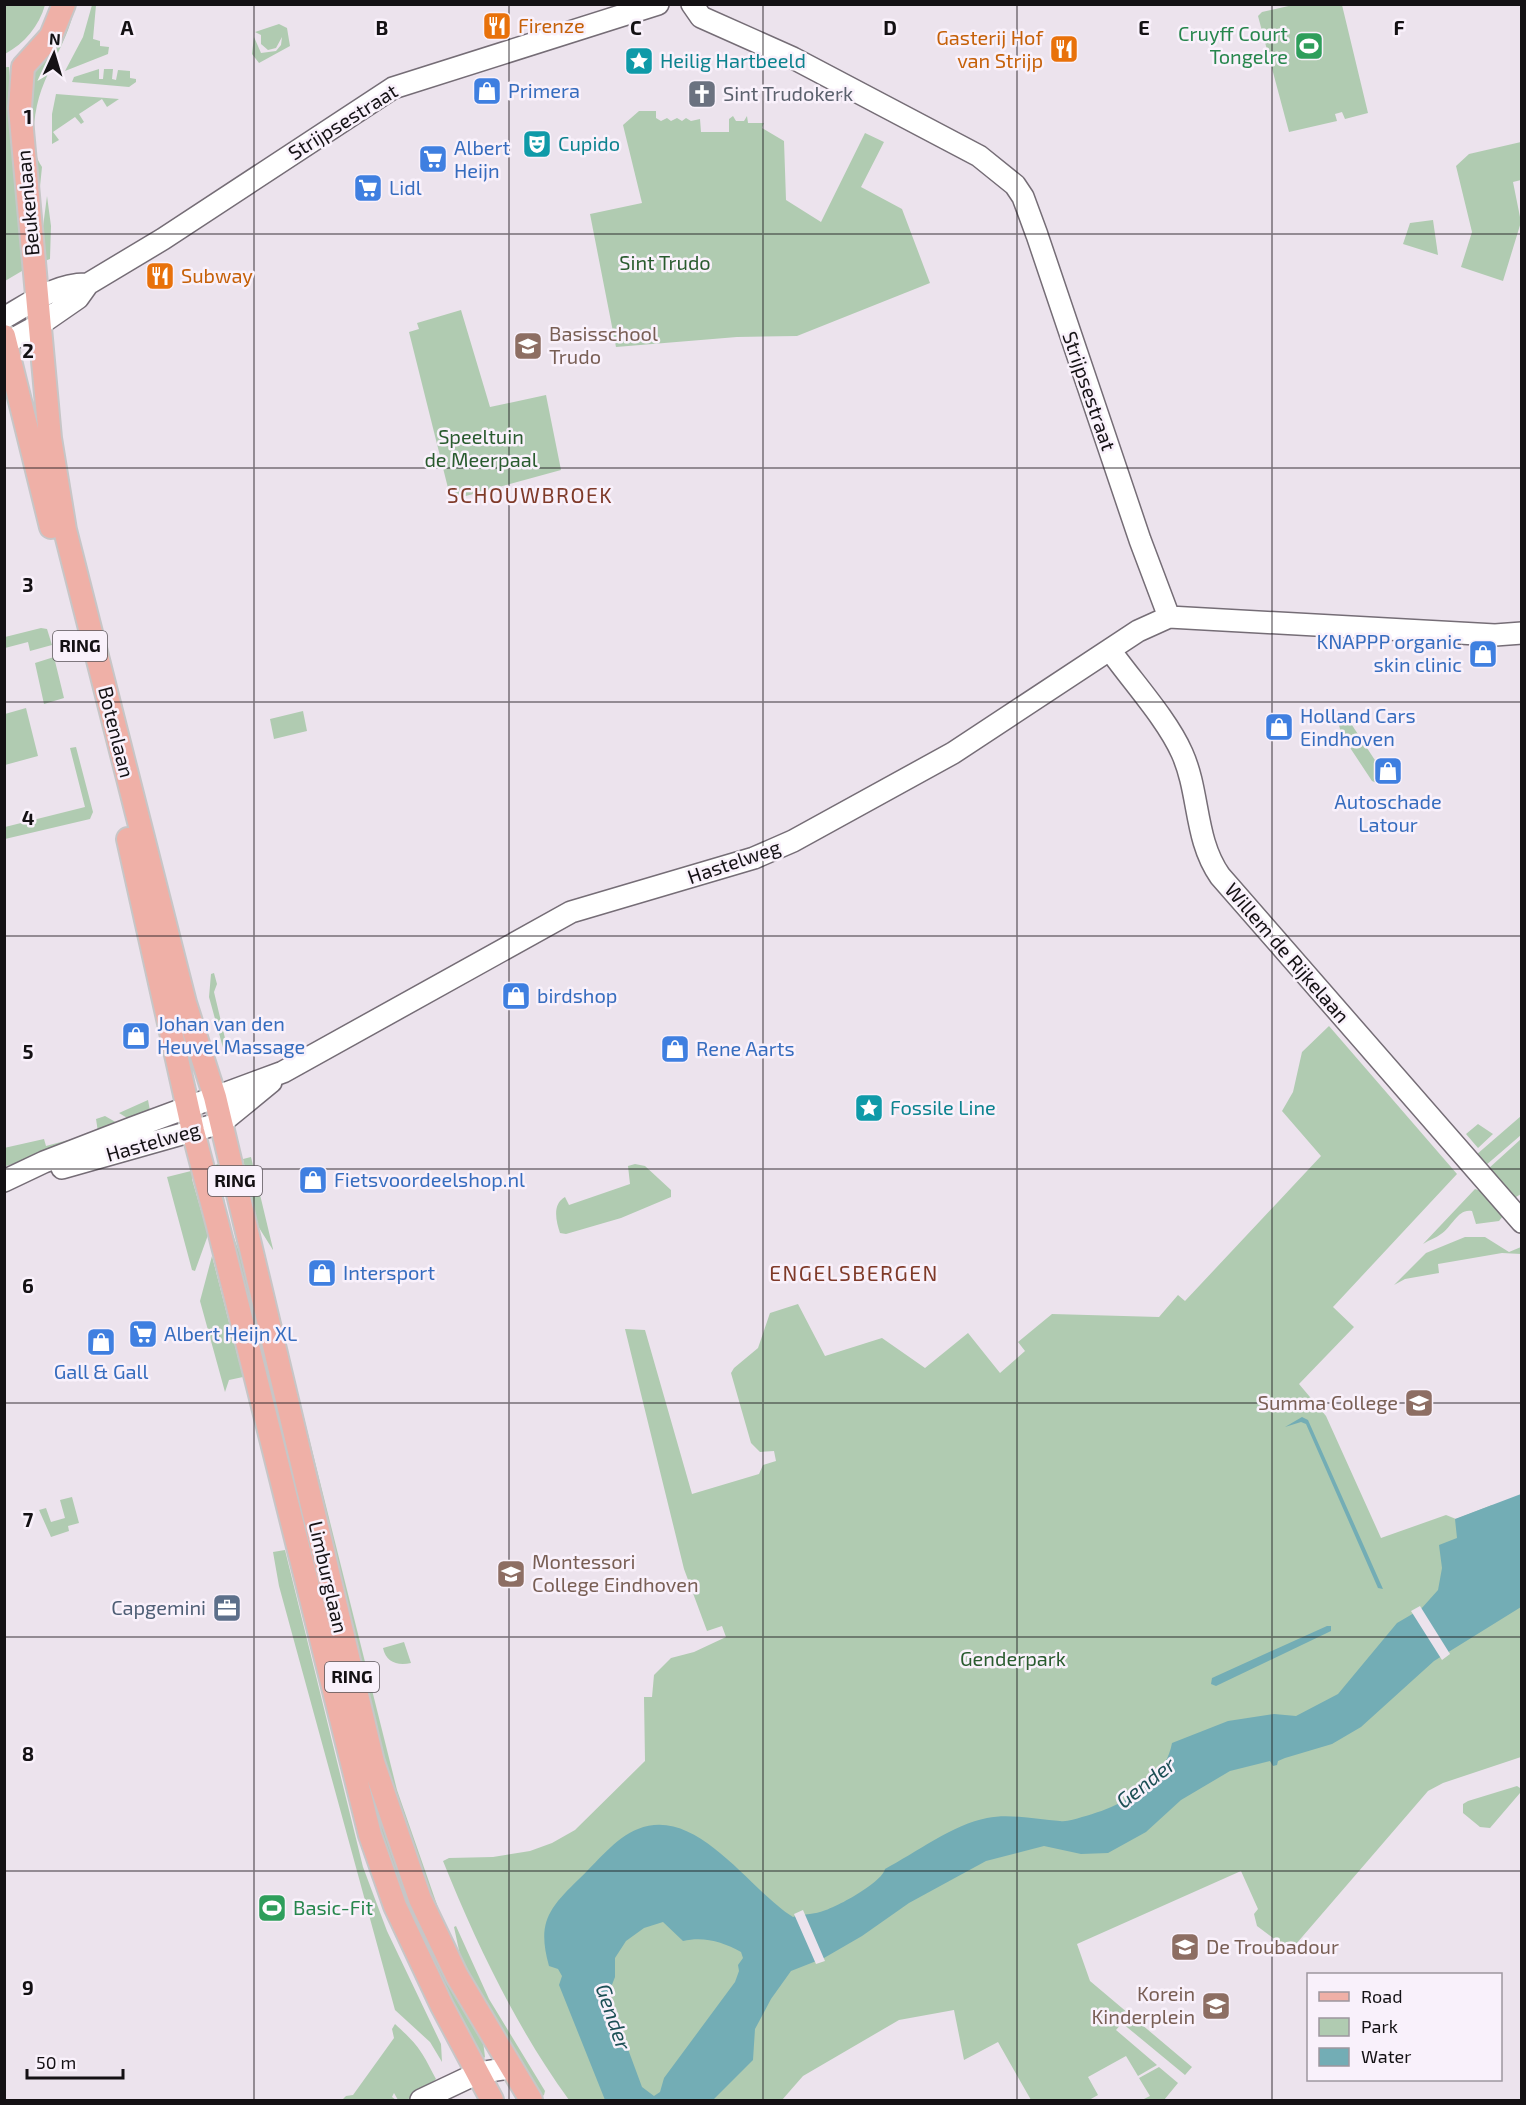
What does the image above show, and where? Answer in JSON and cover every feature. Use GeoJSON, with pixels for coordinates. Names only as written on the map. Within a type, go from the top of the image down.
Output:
{"type":"FeatureCollection","features":[{"type":"Feature","properties":{"kind":"main road","name":"RING"},"geometry":{"type":"LineString","coordinates":[[8,61],[38,39],[54,4]]}},
{"type":"Feature","properties":{"kind":"main road","name":"Beukenlaan"},"geometry":{"type":"LineString","coordinates":[[37,298],[20,108],[23,67],[51,36],[63,4]]}},
{"type":"Feature","properties":{"kind":"main road","name":"Beukenlaan"},"geometry":{"type":"LineString","coordinates":[[8,61],[16,100],[20,108]]}},
{"type":"Feature","properties":{"kind":"main road","name":"RING"},"geometry":{"type":"LineString","coordinates":[[37,298],[39,326]]}},
{"type":"Feature","properties":{"kind":"main road","name":"Botenlaan"},"geometry":{"type":"LineString","coordinates":[[39,326],[52,459],[65,530],[185,1003],[215,1097]]}},
{"type":"Feature","properties":{"kind":"main road","name":"Botenlaan"},"geometry":{"type":"LineString","coordinates":[[5,341],[146,915],[187,1107]]}},
{"type":"Feature","properties":{"kind":"main road","name":"Limburglaan"},"geometry":{"type":"LineString","coordinates":[[215,1097],[373,1762],[420,1899],[457,1976],[509,2068],[531,2100]]}},
{"type":"Feature","properties":{"kind":"main road","name":"Limburglaan"},"geometry":{"type":"LineString","coordinates":[[187,1107],[370,1835],[395,1906],[442,2006],[478,2073],[487,2099]]}},
{"type":"Feature","properties":{"kind":"street","name":"Strijpsestraat"},"geometry":{"type":"LineString","coordinates":[[5,341],[39,326],[78,298],[88,284],[163,239],[393,88],[658,4]]}},
{"type":"Feature","properties":{"kind":"street","name":"Strijpsestraat"},"geometry":{"type":"LineString","coordinates":[[692,4],[701,17],[792,58],[958,145],[1006,175],[1015,184],[1023,197],[1037,236],[1136,529],[1169,617]]}},
{"type":"Feature","properties":{"kind":"street","name":"Strijpsestraat"},"geometry":{"type":"LineString","coordinates":[[4,318],[37,298],[68,286],[88,284]]}},
{"type":"Feature","properties":{"kind":"street"},"geometry":{"type":"LineString","coordinates":[[1169,617],[1495,635],[1521,633]]}},
{"type":"Feature","properties":{"kind":"street","name":"Hastelweg"},"geometry":{"type":"LineString","coordinates":[[6,1181],[44,1162],[283,1072],[571,912],[754,858],[793,841],[953,753],[1138,631],[1169,617]]}},
{"type":"Feature","properties":{"kind":"street","name":"Willem de Rijkelaan"},"geometry":{"type":"LineString","coordinates":[[1110,650],[1182,752],[1203,841],[1220,876],[1521,1221]]}},
{"type":"Feature","properties":{"kind":"street","name":"Hastelweg"},"geometry":{"type":"LineString","coordinates":[[6,1181],[52,1171],[221,1123],[283,1072]]}},
{"type":"Feature","properties":{"kind":"street"},"geometry":{"type":"LineString","coordinates":[[421,2100],[478,2073],[509,2068]]}},
{"type":"Feature","properties":{"kind":"street"},"geometry":{"type":"LineString","coordinates":[[487,2099],[509,2068]]}},
{"type":"Feature","properties":{"kind":"green space"},"geometry":{"type":"Polygon","coordinates":[[[5,5],[45,5],[39,20],[25,39],[5,54],[5,5]]]}},
{"type":"Feature","properties":{"kind":"green space"},"geometry":{"type":"Polygon","coordinates":[[[75,5],[65,38],[44,83],[35,116],[35,148],[42,167],[38,206],[26,79],[75,5]]]}},
{"type":"Feature","properties":{"kind":"green space"},"geometry":{"type":"Polygon","coordinates":[[[92,5],[96,5],[93,39],[100,41],[100,46],[109,47],[108,54],[65,71],[83,37],[92,5]]]}},
{"type":"Feature","properties":{"kind":"green space"},"geometry":{"type":"Polygon","coordinates":[[[1293,5],[1342,5],[1368,113],[1345,119],[1342,112],[1335,114],[1337,121],[1289,132],[1258,16],[1262,12],[1293,5]]]}},
{"type":"Feature","properties":{"kind":"green space"},"geometry":{"type":"Polygon","coordinates":[[[279,24],[287,28],[290,46],[259,63],[252,54],[254,37],[261,53],[276,51],[281,45],[282,37],[276,48],[268,50],[261,44],[261,35],[255,32],[279,24]]]}},
{"type":"Feature","properties":{"kind":"green space"},"geometry":{"type":"Polygon","coordinates":[[[9,67],[27,268],[5,281],[4,68],[9,67]]]}},
{"type":"Feature","properties":{"kind":"green space"},"geometry":{"type":"Polygon","coordinates":[[[99,69],[99,79],[103,79],[104,69],[113,69],[112,79],[116,80],[118,70],[130,71],[130,78],[136,79],[136,82],[129,87],[72,82],[74,77],[99,69]]]}},
{"type":"Feature","properties":{"kind":"green space"},"geometry":{"type":"Polygon","coordinates":[[[56,94],[119,99],[107,107],[102,99],[79,114],[84,122],[81,124],[75,117],[53,132],[59,140],[52,144],[52,114],[56,94]]]}},
{"type":"Feature","properties":{"kind":"green space","name":"Sint Trudo"},"geometry":{"type":"Polygon","coordinates":[[[639,111],[656,111],[656,118],[661,121],[667,118],[671,121],[677,118],[682,121],[686,118],[691,121],[700,119],[701,132],[729,132],[729,119],[733,116],[736,121],[744,121],[747,116],[748,123],[764,123],[762,128],[784,141],[786,200],[821,222],[865,133],[884,142],[861,187],[902,209],[930,283],[797,336],[737,337],[616,347],[590,214],[642,203],[623,125],[639,111]]]}},
{"type":"Feature","properties":{"kind":"green space"},"geometry":{"type":"Polygon","coordinates":[[[1521,142],[1521,180],[1513,182],[1521,222],[1503,281],[1461,267],[1472,232],[1456,166],[1469,154],[1521,142]]]}},
{"type":"Feature","properties":{"kind":"green space"},"geometry":{"type":"Polygon","coordinates":[[[47,196],[51,226],[50,259],[42,262],[40,250],[47,196]]]}},
{"type":"Feature","properties":{"kind":"green space"},"geometry":{"type":"Polygon","coordinates":[[[1433,220],[1438,255],[1403,244],[1410,223],[1433,220]]]}},
{"type":"Feature","properties":{"kind":"green space","name":"Speeltuin de Meerpaal"},"geometry":{"type":"Polygon","coordinates":[[[461,310],[490,407],[546,395],[561,470],[451,500],[409,332],[419,329],[417,323],[461,310]]]}},
{"type":"Feature","properties":{"kind":"green space"},"geometry":{"type":"Polygon","coordinates":[[[41,628],[47,629],[52,645],[30,651],[28,642],[5,648],[5,637],[41,628]]]}},
{"type":"Feature","properties":{"kind":"green space"},"geometry":{"type":"Polygon","coordinates":[[[54,657],[64,698],[44,704],[35,663],[54,657]]]}},
{"type":"Feature","properties":{"kind":"green space"},"geometry":{"type":"Polygon","coordinates":[[[26,708],[38,756],[5,765],[5,714],[26,708]]]}},
{"type":"Feature","properties":{"kind":"green space"},"geometry":{"type":"Polygon","coordinates":[[[303,711],[307,731],[274,739],[270,719],[303,711]]]}},
{"type":"Feature","properties":{"kind":"green space"},"geometry":{"type":"Polygon","coordinates":[[[1348,719],[1386,777],[1377,783],[1372,781],[1341,734],[1339,725],[1348,719]]]}},
{"type":"Feature","properties":{"kind":"green space"},"geometry":{"type":"Polygon","coordinates":[[[76,747],[93,812],[90,819],[5,839],[5,827],[85,807],[70,748],[76,747]]]}},
{"type":"Feature","properties":{"kind":"green space"},"geometry":{"type":"Polygon","coordinates":[[[214,973],[217,984],[214,992],[229,1055],[225,1055],[209,997],[211,974],[214,973]]]}},
{"type":"Feature","properties":{"kind":"green space","name":"Genderpark"},"geometry":{"type":"Polygon","coordinates":[[[1329,1026],[1457,1174],[1333,1307],[1354,1327],[1299,1384],[1326,1416],[1381,1538],[1446,1515],[1456,1519],[1492,1505],[1521,1514],[1521,1757],[1443,1783],[1428,1791],[1290,1951],[1257,1926],[1254,1914],[1258,1909],[1241,1871],[1077,1944],[1090,1981],[1192,2067],[1185,2075],[1122,2023],[1116,2030],[1157,2065],[1138,2076],[1126,2056],[1088,2077],[1098,2095],[1089,2100],[1031,2100],[998,2042],[964,2060],[954,2010],[899,2020],[803,2076],[782,2100],[569,2100],[532,2044],[499,1985],[443,1861],[449,1858],[493,1857],[530,1851],[552,1843],[575,1830],[645,1761],[644,1697],[652,1697],[654,1675],[671,1658],[694,1652],[726,1637],[722,1626],[707,1631],[684,1569],[625,1329],[645,1330],[692,1494],[759,1474],[763,1465],[776,1461],[774,1451],[760,1452],[751,1443],[731,1373],[758,1348],[770,1313],[798,1304],[825,1356],[882,1338],[925,1368],[968,1333],[1000,1373],[1025,1351],[1018,1342],[1052,1314],[1159,1317],[1178,1295],[1185,1301],[1321,1156],[1282,1111],[1293,1092],[1302,1052],[1329,1026]]]}},
{"type":"Feature","properties":{"kind":"green space"},"geometry":{"type":"Polygon","coordinates":[[[148,1100],[151,1116],[129,1119],[119,1113],[148,1100]]]}},
{"type":"Feature","properties":{"kind":"green space"},"geometry":{"type":"Polygon","coordinates":[[[105,1116],[119,1124],[39,1156],[6,1166],[4,1148],[44,1139],[46,1146],[98,1132],[96,1119],[105,1116]]]}},
{"type":"Feature","properties":{"kind":"green space"},"geometry":{"type":"Polygon","coordinates":[[[1521,1116],[1521,1135],[1485,1166],[1476,1155],[1521,1116]]]}},
{"type":"Feature","properties":{"kind":"green space"},"geometry":{"type":"Polygon","coordinates":[[[1478,1124],[1493,1134],[1478,1148],[1466,1134],[1478,1124]]]}},
{"type":"Feature","properties":{"kind":"green space"},"geometry":{"type":"Polygon","coordinates":[[[1521,1139],[1521,1194],[1512,1197],[1488,1169],[1521,1139]]]}},
{"type":"Feature","properties":{"kind":"green space"},"geometry":{"type":"Polygon","coordinates":[[[251,1157],[273,1250],[256,1223],[243,1159],[251,1157]]]}},
{"type":"Feature","properties":{"kind":"green space"},"geometry":{"type":"Polygon","coordinates":[[[218,1164],[228,1221],[247,1274],[354,1713],[483,2041],[485,2057],[482,2060],[407,1912],[367,1797],[209,1167],[218,1164]]]}},
{"type":"Feature","properties":{"kind":"green space"},"geometry":{"type":"Polygon","coordinates":[[[635,1164],[645,1166],[671,1190],[671,1197],[621,1218],[566,1234],[560,1233],[556,1213],[561,1200],[565,1197],[569,1205],[630,1184],[628,1166],[635,1164]]]}},
{"type":"Feature","properties":{"kind":"green space"},"geometry":{"type":"Polygon","coordinates":[[[195,1170],[192,1179],[208,1235],[195,1271],[192,1270],[167,1177],[195,1170]]]}},
{"type":"Feature","properties":{"kind":"green space"},"geometry":{"type":"Polygon","coordinates":[[[1475,1189],[1481,1191],[1503,1216],[1499,1221],[1476,1224],[1472,1211],[1463,1212],[1445,1231],[1423,1244],[1475,1189]]]}},
{"type":"Feature","properties":{"kind":"green space"},"geometry":{"type":"Polygon","coordinates":[[[1465,1237],[1485,1237],[1509,1252],[1521,1247],[1521,1254],[1502,1253],[1438,1264],[1439,1273],[1405,1279],[1394,1285],[1426,1253],[1465,1237]]]}},
{"type":"Feature","properties":{"kind":"green space"},"geometry":{"type":"Polygon","coordinates":[[[212,1256],[243,1377],[229,1380],[225,1392],[200,1301],[212,1256]]]}},
{"type":"Feature","properties":{"kind":"green space"},"geometry":{"type":"Polygon","coordinates":[[[265,1262],[397,1790],[443,1922],[444,1931],[390,1793],[265,1262]]]}},
{"type":"Feature","properties":{"kind":"green space"},"geometry":{"type":"Polygon","coordinates":[[[72,1497],[79,1523],[68,1526],[69,1531],[51,1537],[39,1510],[46,1508],[51,1522],[65,1518],[60,1500],[72,1497]]]}},
{"type":"Feature","properties":{"kind":"green space"},"geometry":{"type":"Polygon","coordinates":[[[285,1550],[363,1867],[387,1931],[441,2044],[442,2062],[430,2042],[395,2010],[279,1586],[273,1552],[285,1550]]]}},
{"type":"Feature","properties":{"kind":"green space"},"geometry":{"type":"Polygon","coordinates":[[[404,1642],[411,1663],[401,1664],[389,1660],[383,1648],[404,1642]]]}},
{"type":"Feature","properties":{"kind":"green space"},"geometry":{"type":"Polygon","coordinates":[[[1517,1786],[1520,1788],[1520,1793],[1490,1828],[1480,1827],[1463,1813],[1463,1804],[1468,1801],[1517,1786]]]}},
{"type":"Feature","properties":{"kind":"green space"},"geometry":{"type":"Polygon","coordinates":[[[456,1926],[489,1999],[545,2091],[539,2099],[463,1969],[454,1927],[456,1926]]]}},
{"type":"Feature","properties":{"kind":"green space"},"geometry":{"type":"Polygon","coordinates":[[[395,2024],[419,2049],[436,2079],[407,2100],[398,2100],[394,2093],[392,2097],[396,2100],[342,2100],[346,2096],[353,2095],[394,2038],[392,2029],[395,2024]]]}},
{"type":"Feature","properties":{"kind":"green space"},"geometry":{"type":"Polygon","coordinates":[[[1159,2067],[1178,2083],[1164,2100],[1142,2100],[1150,2096],[1139,2078],[1159,2067]]]}},
{"type":"Feature","properties":{"kind":"water"},"geometry":{"type":"Polygon","coordinates":[[[1302,1417],[1308,1420],[1383,1589],[1378,1588],[1306,1424],[1301,1422],[1285,1427],[1302,1417]]]}},
{"type":"Feature","properties":{"kind":"water","name":"Gender"},"geometry":{"type":"Polygon","coordinates":[[[1521,1494],[1521,1607],[1434,1661],[1361,1727],[1332,1744],[1285,1758],[1278,1761],[1277,1765],[1273,1766],[1270,1761],[1230,1771],[1181,1800],[1146,1832],[1108,1853],[1081,1854],[1044,1846],[986,1861],[909,1903],[862,1936],[824,1958],[791,1971],[771,1999],[755,2029],[753,2060],[713,2100],[605,2100],[559,1985],[562,1976],[558,1969],[549,1966],[544,1938],[545,1927],[553,1908],[621,1838],[638,1829],[660,1825],[681,1829],[701,1839],[721,1854],[793,1917],[823,1911],[844,1902],[875,1882],[885,1869],[974,1821],[1014,1816],[1065,1821],[1096,1813],[1125,1800],[1150,1782],[1160,1771],[1172,1743],[1228,1721],[1274,1714],[1296,1716],[1338,1694],[1397,1623],[1421,1609],[1438,1590],[1442,1568],[1439,1545],[1457,1538],[1455,1519],[1521,1494]],[[663,1922],[644,1928],[626,1941],[615,1958],[615,1977],[608,1995],[642,2087],[654,2096],[660,2092],[664,2078],[735,1982],[739,1971],[738,1965],[743,1958],[741,1952],[720,1943],[698,1939],[683,1941],[663,1922]]]}},
{"type":"Feature","properties":{"kind":"water"},"geometry":{"type":"Polygon","coordinates":[[[1331,1626],[1331,1631],[1216,1686],[1211,1684],[1212,1678],[1331,1626]]]}},
{"type":"Feature","properties":{"kind":"pier"},"geometry":{"type":"Polygon","coordinates":[[[1420,1606],[1450,1654],[1442,1660],[1411,1611],[1420,1606]]]}},
{"type":"Feature","properties":{"kind":"pier"},"geometry":{"type":"Polygon","coordinates":[[[803,1910],[825,1961],[816,1964],[794,1914],[803,1910]]]}},
{"type":"Feature","properties":{"kind":"place","name":"Firenze"},"geometry":{"type":"Point","coordinates":[497,26]}},
{"type":"Feature","properties":{"kind":"place","name":"Cruyff Court Tongelre"},"geometry":{"type":"Point","coordinates":[1309,46]}},
{"type":"Feature","properties":{"kind":"place","name":"Gasterij Hof van Strijp"},"geometry":{"type":"Point","coordinates":[1064,49]}},
{"type":"Feature","properties":{"kind":"place","name":"Heilig Hartbeeld"},"geometry":{"type":"Point","coordinates":[639,61]}},
{"type":"Feature","properties":{"kind":"place","name":"Primera"},"geometry":{"type":"Point","coordinates":[487,91]}},
{"type":"Feature","properties":{"kind":"place","name":"Sint Trudokerk"},"geometry":{"type":"Point","coordinates":[702,94]}},
{"type":"Feature","properties":{"kind":"place","name":"Cupido"},"geometry":{"type":"Point","coordinates":[537,144]}},
{"type":"Feature","properties":{"kind":"place","name":"Albert Heijn"},"geometry":{"type":"Point","coordinates":[433,159]}},
{"type":"Feature","properties":{"kind":"place","name":"Lidl"},"geometry":{"type":"Point","coordinates":[368,188]}},
{"type":"Feature","properties":{"kind":"place","name":"Subway"},"geometry":{"type":"Point","coordinates":[160,276]}},
{"type":"Feature","properties":{"kind":"place","name":"Basisschool Trudo"},"geometry":{"type":"Point","coordinates":[528,346]}},
{"type":"Feature","properties":{"kind":"place","name":"KNAPPP organic skin clinic"},"geometry":{"type":"Point","coordinates":[1483,654]}},
{"type":"Feature","properties":{"kind":"place","name":"Holland Cars Eindhoven"},"geometry":{"type":"Point","coordinates":[1279,727]}},
{"type":"Feature","properties":{"kind":"place","name":"Autoschade Latour"},"geometry":{"type":"Point","coordinates":[1388,771]}},
{"type":"Feature","properties":{"kind":"place","name":"birdshop"},"geometry":{"type":"Point","coordinates":[516,996]}},
{"type":"Feature","properties":{"kind":"place","name":"Johan van den Heuvel Massage"},"geometry":{"type":"Point","coordinates":[136,1036]}},
{"type":"Feature","properties":{"kind":"place","name":"Rene Aarts"},"geometry":{"type":"Point","coordinates":[675,1049]}},
{"type":"Feature","properties":{"kind":"place","name":"Fossile Line"},"geometry":{"type":"Point","coordinates":[869,1108]}},
{"type":"Feature","properties":{"kind":"place","name":"Fietsvoordeelshop.nl"},"geometry":{"type":"Point","coordinates":[313,1180]}},
{"type":"Feature","properties":{"kind":"place","name":"Intersport"},"geometry":{"type":"Point","coordinates":[322,1273]}},
{"type":"Feature","properties":{"kind":"place","name":"Albert Heijn XL"},"geometry":{"type":"Point","coordinates":[143,1334]}},
{"type":"Feature","properties":{"kind":"place","name":"Gall & Gall"},"geometry":{"type":"Point","coordinates":[101,1342]}},
{"type":"Feature","properties":{"kind":"place","name":"Summa College"},"geometry":{"type":"Point","coordinates":[1419,1403]}},
{"type":"Feature","properties":{"kind":"place","name":"Montessori College Eindhoven"},"geometry":{"type":"Point","coordinates":[511,1574]}},
{"type":"Feature","properties":{"kind":"place","name":"Capgemini"},"geometry":{"type":"Point","coordinates":[227,1608]}},
{"type":"Feature","properties":{"kind":"place","name":"Basic-Fit"},"geometry":{"type":"Point","coordinates":[272,1908]}},
{"type":"Feature","properties":{"kind":"place","name":"De Troubadour"},"geometry":{"type":"Point","coordinates":[1185,1947]}},
{"type":"Feature","properties":{"kind":"place","name":"Korein Kinderplein"},"geometry":{"type":"Point","coordinates":[1216,2006]}},
{"type":"Feature","properties":{"kind":"district","name":"SCHOUWBROEK"},"geometry":{"type":"Point","coordinates":[530,496]}},
{"type":"Feature","properties":{"kind":"district","name":"ENGELSBERGEN"},"geometry":{"type":"Point","coordinates":[854,1274]}}]}
